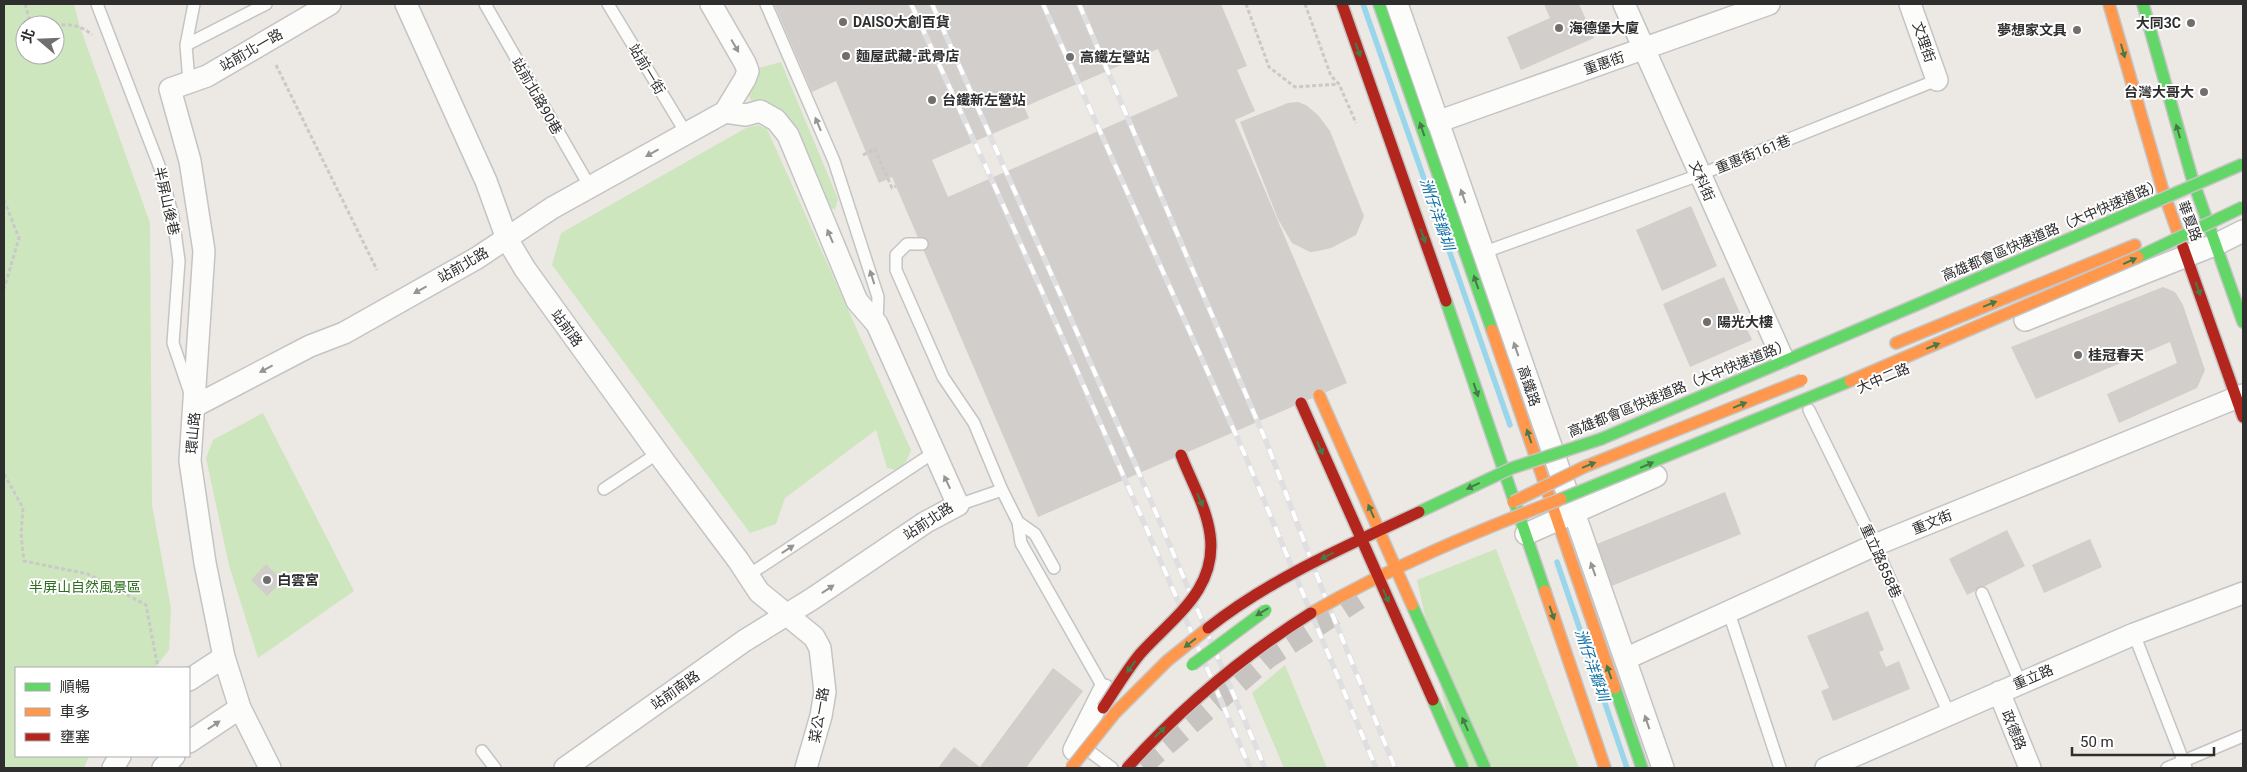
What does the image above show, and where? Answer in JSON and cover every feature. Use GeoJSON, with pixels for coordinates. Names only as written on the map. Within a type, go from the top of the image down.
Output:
{"type":"FeatureCollection","features":[{"type":"Feature","properties":{"kind":"main road"},"geometry":{"type":"LineString","coordinates":[[1342,4],[1503,466],[1605,768]]}},
{"type":"Feature","properties":{"kind":"main road","name":"高鐵路"},"geometry":{"type":"LineString","coordinates":[[1379,4],[1543,451]]}},
{"type":"Feature","properties":{"kind":"main road","name":"華夏路"},"geometry":{"type":"LineString","coordinates":[[2110,4],[2163,191],[2241,403]]}},
{"type":"Feature","properties":{"kind":"main road","name":"華夏路"},"geometry":{"type":"LineString","coordinates":[[2143,4],[2192,178],[2217,244],[2243,322]]}},
{"type":"Feature","properties":{"kind":"main road","name":"高雄都會區快速道路（大中快速道路）"},"geometry":{"type":"LineString","coordinates":[[1071,768],[1115,713],[1166,661],[1223,616],[1299,569],[1512,468],[1601,439],[2243,164]]}},
{"type":"Feature","properties":{"kind":"main road"},"geometry":{"type":"LineString","coordinates":[[2162,219],[2207,198]]}},
{"type":"Feature","properties":{"kind":"main road"},"geometry":{"type":"LineString","coordinates":[[1127,768],[1143,748],[1200,692],[1260,644],[1327,602],[1439,547],[1591,489],[2028,306],[2171,243],[2243,207]]}},
{"type":"Feature","properties":{"kind":"main road"},"geometry":{"type":"LineString","coordinates":[[1892,345],[2206,214]]}},
{"type":"Feature","properties":{"kind":"main road"},"geometry":{"type":"LineString","coordinates":[[1916,305],[2080,248]]}},
{"type":"Feature","properties":{"kind":"main road"},"geometry":{"type":"LineString","coordinates":[[1439,547],[1501,509],[1584,467],[1814,376]]}},
{"type":"Feature","properties":{"kind":"main road"},"geometry":{"type":"LineString","coordinates":[[1319,395],[1485,768]]}},
{"type":"Feature","properties":{"kind":"main road"},"geometry":{"type":"LineString","coordinates":[[1301,403],[1463,768]]}},
{"type":"Feature","properties":{"kind":"main road"},"geometry":{"type":"LineString","coordinates":[[1499,492],[1601,439]]}},
{"type":"Feature","properties":{"kind":"main road"},"geometry":{"type":"LineString","coordinates":[[1060,768],[1137,659],[1191,604],[1206,581],[1211,545],[1208,524],[1181,455]]}},
{"type":"Feature","properties":{"kind":"main road","name":"高鐵路"},"geometry":{"type":"LineString","coordinates":[[1566,517],[1642,768]]}},
{"type":"Feature","properties":{"kind":"main road"},"geometry":{"type":"LineString","coordinates":[[1358,556],[1393,540]]}},
{"type":"Feature","properties":{"kind":"main road"},"geometry":{"type":"LineString","coordinates":[[1180,674],[1257,615],[1274,605]]}},
{"type":"Feature","properties":{"kind":"main road"},"geometry":{"type":"LineString","coordinates":[[1094,768],[1110,747]]}},
{"type":"Feature","properties":{"kind":"street","name":"站前北一路"},"geometry":{"type":"LineString","coordinates":[[180,85],[212,73],[330,4]]}},
{"type":"Feature","properties":{"kind":"street","name":"站前路"},"geometry":{"type":"LineString","coordinates":[[406,4],[470,146],[507,239],[525,269],[658,454],[738,560],[759,592],[787,615]]}},
{"type":"Feature","properties":{"kind":"street","name":"站前北路"},"geometry":{"type":"LineString","coordinates":[[195,406],[310,346],[344,333],[507,239],[552,208],[725,112],[746,79],[748,71],[711,4]]}},
{"type":"Feature","properties":{"kind":"street","name":"高鐵路"},"geometry":{"type":"LineString","coordinates":[[1397,4],[1482,253],[1543,451],[1566,517],[1625,658],[1662,768]]}},
{"type":"Feature","properties":{"kind":"street","name":"文科街"},"geometry":{"type":"LineString","coordinates":[[1624,4],[1782,357]]}},
{"type":"Feature","properties":{"kind":"street","name":"重惠街"},"geometry":{"type":"LineString","coordinates":[[1437,122],[1769,4]]}},
{"type":"Feature","properties":{"kind":"street","name":"文理街"},"geometry":{"type":"LineString","coordinates":[[1910,4],[1937,80]]}},
{"type":"Feature","properties":{"kind":"street","name":"環山路"},"geometry":{"type":"LineString","coordinates":[[180,85],[204,251],[190,461],[205,563],[224,657],[240,708],[270,768]]}},
{"type":"Feature","properties":{"kind":"street","name":"站前北路"},"geometry":{"type":"LineString","coordinates":[[725,112],[746,115],[760,111],[776,120],[788,136],[857,301],[877,324],[933,453],[958,505],[926,522],[787,615]]}},
{"type":"Feature","properties":{"kind":"street"},"geometry":{"type":"LineString","coordinates":[[1503,466],[1782,357],[2119,211],[2243,155]]}},
{"type":"Feature","properties":{"kind":"street"},"geometry":{"type":"LineString","coordinates":[[2013,271],[2108,231],[2119,211]]}},
{"type":"Feature","properties":{"kind":"street","name":"大中二路"},"geometry":{"type":"LineString","coordinates":[[1526,534],[1977,338],[2155,270],[2243,231]]}},
{"type":"Feature","properties":{"kind":"street"},"geometry":{"type":"LineString","coordinates":[[2022,315],[2110,278],[2155,270]]}},
{"type":"Feature","properties":{"kind":"street","name":"重文街"},"geometry":{"type":"LineString","coordinates":[[1625,658],[1729,613],[1875,545],[2241,403]]}},
{"type":"Feature","properties":{"kind":"street","name":"重立路"},"geometry":{"type":"LineString","coordinates":[[1826,768],[2134,634],[2243,593]]}},
{"type":"Feature","properties":{"kind":"street","name":"站前南路"},"geometry":{"type":"LineString","coordinates":[[565,768],[744,641],[787,615]]}},
{"type":"Feature","properties":{"kind":"street","name":"菜公一路"},"geometry":{"type":"LineString","coordinates":[[787,615],[814,637],[820,648],[824,670],[825,692],[821,716],[806,768]]}},
{"type":"Feature","properties":{"kind":"street"},"geometry":{"type":"LineString","coordinates":[[190,679],[224,657]]}},
{"type":"Feature","properties":{"kind":"street"},"geometry":{"type":"LineString","coordinates":[[1060,768],[1079,743],[1104,689]]}},
{"type":"Feature","properties":{"kind":"street","name":"政德路"},"geometry":{"type":"LineString","coordinates":[[1999,692],[2030,768]]}},
{"type":"Feature","properties":{"kind":"street"},"geometry":{"type":"LineString","coordinates":[[190,741],[240,708]]}},
{"type":"Feature","properties":{"kind":"street"},"geometry":{"type":"LineString","coordinates":[[113,768],[119,757]]}},
{"type":"Feature","properties":{"kind":"street"},"geometry":{"type":"LineString","coordinates":[[163,768],[173,757]]}},
{"type":"Feature","properties":{"kind":"lane","name":"半屏山後巷"},"geometry":{"type":"LineString","coordinates":[[96,4],[160,168],[173,217],[179,261],[173,343],[195,406]]}},
{"type":"Feature","properties":{"kind":"lane"},"geometry":{"type":"LineString","coordinates":[[180,85],[194,4]]}},
{"type":"Feature","properties":{"kind":"lane"},"geometry":{"type":"LineString","coordinates":[[186,45],[266,4]]}},
{"type":"Feature","properties":{"kind":"lane","name":"站前北路90巷"},"geometry":{"type":"LineString","coordinates":[[485,4],[590,187]]}},
{"type":"Feature","properties":{"kind":"lane","name":"站前一街"},"geometry":{"type":"LineString","coordinates":[[608,4],[686,134]]}},
{"type":"Feature","properties":{"kind":"lane","name":"站前北路"},"geometry":{"type":"LineString","coordinates":[[766,4],[834,161],[878,297],[877,324]]}},
{"type":"Feature","properties":{"kind":"lane","name":"重惠街161巷"},"geometry":{"type":"LineString","coordinates":[[1482,253],[1699,175],[1937,80]]}},
{"type":"Feature","properties":{"kind":"lane"},"geometry":{"type":"LineString","coordinates":[[922,244],[907,244],[896,255],[896,270],[943,377],[974,423],[1002,490],[1018,522],[1021,543],[1104,689]]}},
{"type":"Feature","properties":{"kind":"lane","name":"重立路858巷"},"geometry":{"type":"LineString","coordinates":[[1809,410],[1875,545],[1948,714]]}},
{"type":"Feature","properties":{"kind":"lane"},"geometry":{"type":"LineString","coordinates":[[747,576],[933,453]]}},
{"type":"Feature","properties":{"kind":"lane"},"geometry":{"type":"LineString","coordinates":[[604,489],[658,454]]}},
{"type":"Feature","properties":{"kind":"lane"},"geometry":{"type":"LineString","coordinates":[[958,505],[1002,490]]}},
{"type":"Feature","properties":{"kind":"lane"},"geometry":{"type":"LineString","coordinates":[[1018,522],[1035,534],[1054,568]]}},
{"type":"Feature","properties":{"kind":"lane"},"geometry":{"type":"LineString","coordinates":[[1982,593],[2020,682]]}},
{"type":"Feature","properties":{"kind":"lane"},"geometry":{"type":"LineString","coordinates":[[1729,613],[1780,768]]}},
{"type":"Feature","properties":{"kind":"lane"},"geometry":{"type":"LineString","coordinates":[[2134,634],[2185,765]]}},
{"type":"Feature","properties":{"kind":"lane"},"geometry":{"type":"LineString","coordinates":[[2167,768],[2185,765],[2243,736]]}},
{"type":"Feature","properties":{"kind":"lane"},"geometry":{"type":"LineString","coordinates":[[1079,743],[1112,768]]}},
{"type":"Feature","properties":{"kind":"lane"},"geometry":{"type":"LineString","coordinates":[[482,751],[495,768]]}},
{"type":"Feature","properties":{"kind":"path"},"geometry":{"type":"LineString","coordinates":[[1246,4],[1269,67],[1295,87],[1339,84]]}},
{"type":"Feature","properties":{"kind":"path"},"geometry":{"type":"LineString","coordinates":[[1305,4],[1331,76],[1339,84],[1356,123]]}},
{"type":"Feature","properties":{"kind":"path"},"geometry":{"type":"LineString","coordinates":[[65,24],[85,29],[94,37],[111,42]]}},
{"type":"Feature","properties":{"kind":"path"},"geometry":{"type":"LineString","coordinates":[[276,65],[377,270]]}},
{"type":"Feature","properties":{"kind":"path"},"geometry":{"type":"LineString","coordinates":[[863,155],[875,149],[892,188],[896,186]]}},
{"type":"Feature","properties":{"kind":"path"},"geometry":{"type":"LineString","coordinates":[[4,200],[19,238],[4,289]]}},
{"type":"Feature","properties":{"kind":"path"},"geometry":{"type":"LineString","coordinates":[[4,474],[23,508],[24,560],[88,574],[146,605],[158,667]]}},
{"type":"Feature","properties":{"kind":"green space","name":"半屏山自然風景區"},"geometry":{"type":"Polygon","coordinates":[[[4,4],[74,4],[80,27],[150,223],[152,505],[171,608],[169,650],[156,667],[15,667],[15,757],[89,757],[84,768],[4,768],[4,4]]]}},
{"type":"Feature","properties":{"kind":"green space"},"geometry":{"type":"Polygon","coordinates":[[[781,62],[838,199],[835,210],[824,204],[787,117],[775,106],[761,101],[752,102],[748,94],[755,69],[781,62]]]}},
{"type":"Feature","properties":{"kind":"green space"},"geometry":{"type":"Polygon","coordinates":[[[758,125],[767,129],[911,450],[906,462],[896,470],[887,468],[876,430],[785,498],[776,524],[750,533],[552,265],[561,233],[746,128],[758,125]]]}},
{"type":"Feature","properties":{"kind":"green space"},"geometry":{"type":"Polygon","coordinates":[[[263,413],[354,591],[258,658],[229,565],[206,458],[213,440],[263,413]]]}},
{"type":"Feature","properties":{"kind":"green space"},"geometry":{"type":"Polygon","coordinates":[[[1496,549],[1579,768],[1459,768],[1417,580],[1496,549]]]}},
{"type":"Feature","properties":{"kind":"green space"},"geometry":{"type":"Polygon","coordinates":[[[1285,665],[1327,768],[1284,768],[1252,693],[1285,665]]]}},
{"type":"Feature","properties":{"kind":"building"},"geometry":{"type":"Polygon","coordinates":[[[774,4],[1221,4],[1247,66],[1237,70],[1255,111],[1235,120],[1347,383],[1038,517],[892,177],[879,183],[836,81],[812,92],[774,4]],[[1158,49],[1024,107],[1029,118],[932,160],[948,197],[1178,96],[1158,49]]]}},
{"type":"Feature","properties":{"kind":"building","name":"海德堡大廈"},"geometry":{"type":"Polygon","coordinates":[[[1544,4],[1579,4],[1594,38],[1521,70],[1507,37],[1550,18],[1544,4]]]}},
{"type":"Feature","properties":{"kind":"building"},"geometry":{"type":"Polygon","coordinates":[[[1298,102],[1306,105],[1318,115],[1330,131],[1364,216],[1356,235],[1331,248],[1310,252],[1292,243],[1278,219],[1240,122],[1288,103],[1298,102]]]}},
{"type":"Feature","properties":{"kind":"building"},"geometry":{"type":"Polygon","coordinates":[[[1691,206],[1717,266],[1662,291],[1636,230],[1691,206]]]}},
{"type":"Feature","properties":{"kind":"building","name":"陽光大樓"},"geometry":{"type":"Polygon","coordinates":[[[1724,277],[1752,340],[1690,367],[1663,304],[1724,277]]]}},
{"type":"Feature","properties":{"kind":"building","name":"桂冠春天"},"geometry":{"type":"Polygon","coordinates":[[[2163,287],[2175,292],[2183,305],[2205,370],[2197,388],[2119,423],[2107,394],[2177,363],[2170,342],[2036,399],[2011,347],[2163,287]]]}},
{"type":"Feature","properties":{"kind":"building"},"geometry":{"type":"Polygon","coordinates":[[[1725,492],[1741,534],[1609,587],[1592,546],[1725,492]]]}},
{"type":"Feature","properties":{"kind":"building"},"geometry":{"type":"Polygon","coordinates":[[[2007,530],[2025,566],[1967,595],[1949,559],[2007,530]]]}},
{"type":"Feature","properties":{"kind":"building"},"geometry":{"type":"Polygon","coordinates":[[[2090,539],[2102,567],[2044,593],[2032,565],[2090,539]]]}},
{"type":"Feature","properties":{"kind":"building","name":"白雲宮"},"geometry":{"type":"Polygon","coordinates":[[[266,564],[283,581],[267,596],[251,580],[266,564]]]}},
{"type":"Feature","properties":{"kind":"building"},"geometry":{"type":"Polygon","coordinates":[[[1868,611],[1884,650],[1879,652],[1886,667],[1899,661],[1910,689],[1833,721],[1821,691],[1829,688],[1807,636],[1868,611]]]}},
{"type":"Feature","properties":{"kind":"building"},"geometry":{"type":"Polygon","coordinates":[[[1053,668],[1083,691],[1026,768],[938,768],[954,747],[980,767],[1053,668]]]}},
{"type":"Feature","properties":{"kind":"waterway","name":"洲仔洋瓣圳"},"geometry":{"type":"LineString","coordinates":[[1363,4],[1510,425]]}},
{"type":"Feature","properties":{"kind":"waterway","name":"洲仔洋瓣圳"},"geometry":{"type":"LineString","coordinates":[[1557,562],[1627,768]]}},
{"type":"Feature","properties":{"kind":"tunnel"},"geometry":{"type":"LineString","coordinates":[[1142,766],[1268,658],[1359,599]]}},
{"type":"Feature","properties":{"kind":"railway"},"geometry":{"type":"LineString","coordinates":[[911,4],[1084,385],[1250,768]]}},
{"type":"Feature","properties":{"kind":"railway"},"geometry":{"type":"LineString","coordinates":[[932,4],[1136,466],[1265,768]]}},
{"type":"Feature","properties":{"kind":"railway"},"geometry":{"type":"LineString","coordinates":[[1043,4],[1245,455],[1376,768]]}},
{"type":"Feature","properties":{"kind":"railway"},"geometry":{"type":"LineString","coordinates":[[1079,4],[1268,446],[1324,594],[1395,768]]}},
{"type":"Feature","properties":{"kind":"traffic: fast"},"geometry":{"type":"LineString","coordinates":[[1379,4],[1492,330]]}},
{"type":"Feature","properties":{"kind":"traffic: fast"},"geometry":{"type":"LineString","coordinates":[[2143,4],[2192,178],[2243,322]]}},
{"type":"Feature","properties":{"kind":"traffic: fast"},"geometry":{"type":"LineString","coordinates":[[1916,305],[2243,164]]}},
{"type":"Feature","properties":{"kind":"traffic: fast"},"geometry":{"type":"LineString","coordinates":[[2138,257],[2243,207]]}},
{"type":"Feature","properties":{"kind":"traffic: fast"},"geometry":{"type":"LineString","coordinates":[[1446,301],[1545,591]]}},
{"type":"Feature","properties":{"kind":"traffic: fast"},"geometry":{"type":"LineString","coordinates":[[1601,439],[1916,305]]}},
{"type":"Feature","properties":{"kind":"traffic: fast"},"geometry":{"type":"LineString","coordinates":[[1561,499],[1850,381]]}},
{"type":"Feature","properties":{"kind":"traffic: fast"},"geometry":{"type":"LineString","coordinates":[[1419,512],[1512,468],[1601,439]]}},
{"type":"Feature","properties":{"kind":"traffic: fast"},"geometry":{"type":"LineString","coordinates":[[1412,605],[1485,768]]}},
{"type":"Feature","properties":{"kind":"traffic: fast"},"geometry":{"type":"LineString","coordinates":[[1192,665],[1266,610]]}},
{"type":"Feature","properties":{"kind":"traffic: fast"},"geometry":{"type":"LineString","coordinates":[[1615,688],[1642,768]]}},
{"type":"Feature","properties":{"kind":"traffic: fast"},"geometry":{"type":"LineString","coordinates":[[1433,700],[1463,768]]}},
{"type":"Feature","properties":{"kind":"traffic: slow"},"geometry":{"type":"LineString","coordinates":[[2109,4],[2163,191],[2183,247]]}},
{"type":"Feature","properties":{"kind":"traffic: slow"},"geometry":{"type":"LineString","coordinates":[[1896,343],[2135,245]]}},
{"type":"Feature","properties":{"kind":"traffic: slow"},"geometry":{"type":"LineString","coordinates":[[1850,381],[2138,257]]}},
{"type":"Feature","properties":{"kind":"traffic: slow"},"geometry":{"type":"LineString","coordinates":[[1492,330],[1615,688]]}},
{"type":"Feature","properties":{"kind":"traffic: slow"},"geometry":{"type":"LineString","coordinates":[[1513,502],[1584,467],[1802,380]]}},
{"type":"Feature","properties":{"kind":"traffic: slow"},"geometry":{"type":"LineString","coordinates":[[1319,395],[1412,605]]}},
{"type":"Feature","properties":{"kind":"traffic: slow"},"geometry":{"type":"LineString","coordinates":[[1311,613],[1402,565],[1496,524],[1561,499]]}},
{"type":"Feature","properties":{"kind":"traffic: slow"},"geometry":{"type":"LineString","coordinates":[[1545,591],[1605,768]]}},
{"type":"Feature","properties":{"kind":"traffic: slow"},"geometry":{"type":"LineString","coordinates":[[1071,768],[1115,713],[1167,661],[1208,628]]}},
{"type":"Feature","properties":{"kind":"traffic: jam"},"geometry":{"type":"LineString","coordinates":[[1342,4],[1446,301]]}},
{"type":"Feature","properties":{"kind":"traffic: jam"},"geometry":{"type":"LineString","coordinates":[[2183,247],[2243,417]]}},
{"type":"Feature","properties":{"kind":"traffic: jam"},"geometry":{"type":"LineString","coordinates":[[1301,403],[1433,700]]}},
{"type":"Feature","properties":{"kind":"traffic: jam"},"geometry":{"type":"LineString","coordinates":[[1103,708],[1140,654],[1190,601],[1200,587],[1207,571],[1211,554],[1208,524],[1202,504],[1181,455]]}},
{"type":"Feature","properties":{"kind":"traffic: jam"},"geometry":{"type":"LineString","coordinates":[[1208,628],[1232,610],[1283,578],[1337,550],[1419,512]]}},
{"type":"Feature","properties":{"kind":"traffic: jam"},"geometry":{"type":"LineString","coordinates":[[1127,768],[1169,724],[1213,684],[1260,647],[1311,613]]}},
{"type":"Feature","properties":{"kind":"place","name":"DAISO大創百貨"},"geometry":{"type":"Point","coordinates":[843,22]}},
{"type":"Feature","properties":{"kind":"place","name":"大同3C"},"geometry":{"type":"Point","coordinates":[2191,23]}},
{"type":"Feature","properties":{"kind":"place","name":"海德堡大廈"},"geometry":{"type":"Point","coordinates":[1559,28]}},
{"type":"Feature","properties":{"kind":"place","name":"夢想家文具"},"geometry":{"type":"Point","coordinates":[2077,30]}},
{"type":"Feature","properties":{"kind":"place","name":"麵屋武藏-武骨店"},"geometry":{"type":"Point","coordinates":[846,56]}},
{"type":"Feature","properties":{"kind":"place","name":"高鐵左營站"},"geometry":{"type":"Point","coordinates":[1070,57]}},
{"type":"Feature","properties":{"kind":"place","name":"台灣大哥大"},"geometry":{"type":"Point","coordinates":[2204,92]}},
{"type":"Feature","properties":{"kind":"place","name":"台鐵新左營站"},"geometry":{"type":"Point","coordinates":[932,100]}},
{"type":"Feature","properties":{"kind":"place","name":"陽光大樓"},"geometry":{"type":"Point","coordinates":[1707,322]}},
{"type":"Feature","properties":{"kind":"place","name":"桂冠春天"},"geometry":{"type":"Point","coordinates":[2078,355]}},
{"type":"Feature","properties":{"kind":"place","name":"白雲宮"},"geometry":{"type":"Point","coordinates":[267,580]}}]}
